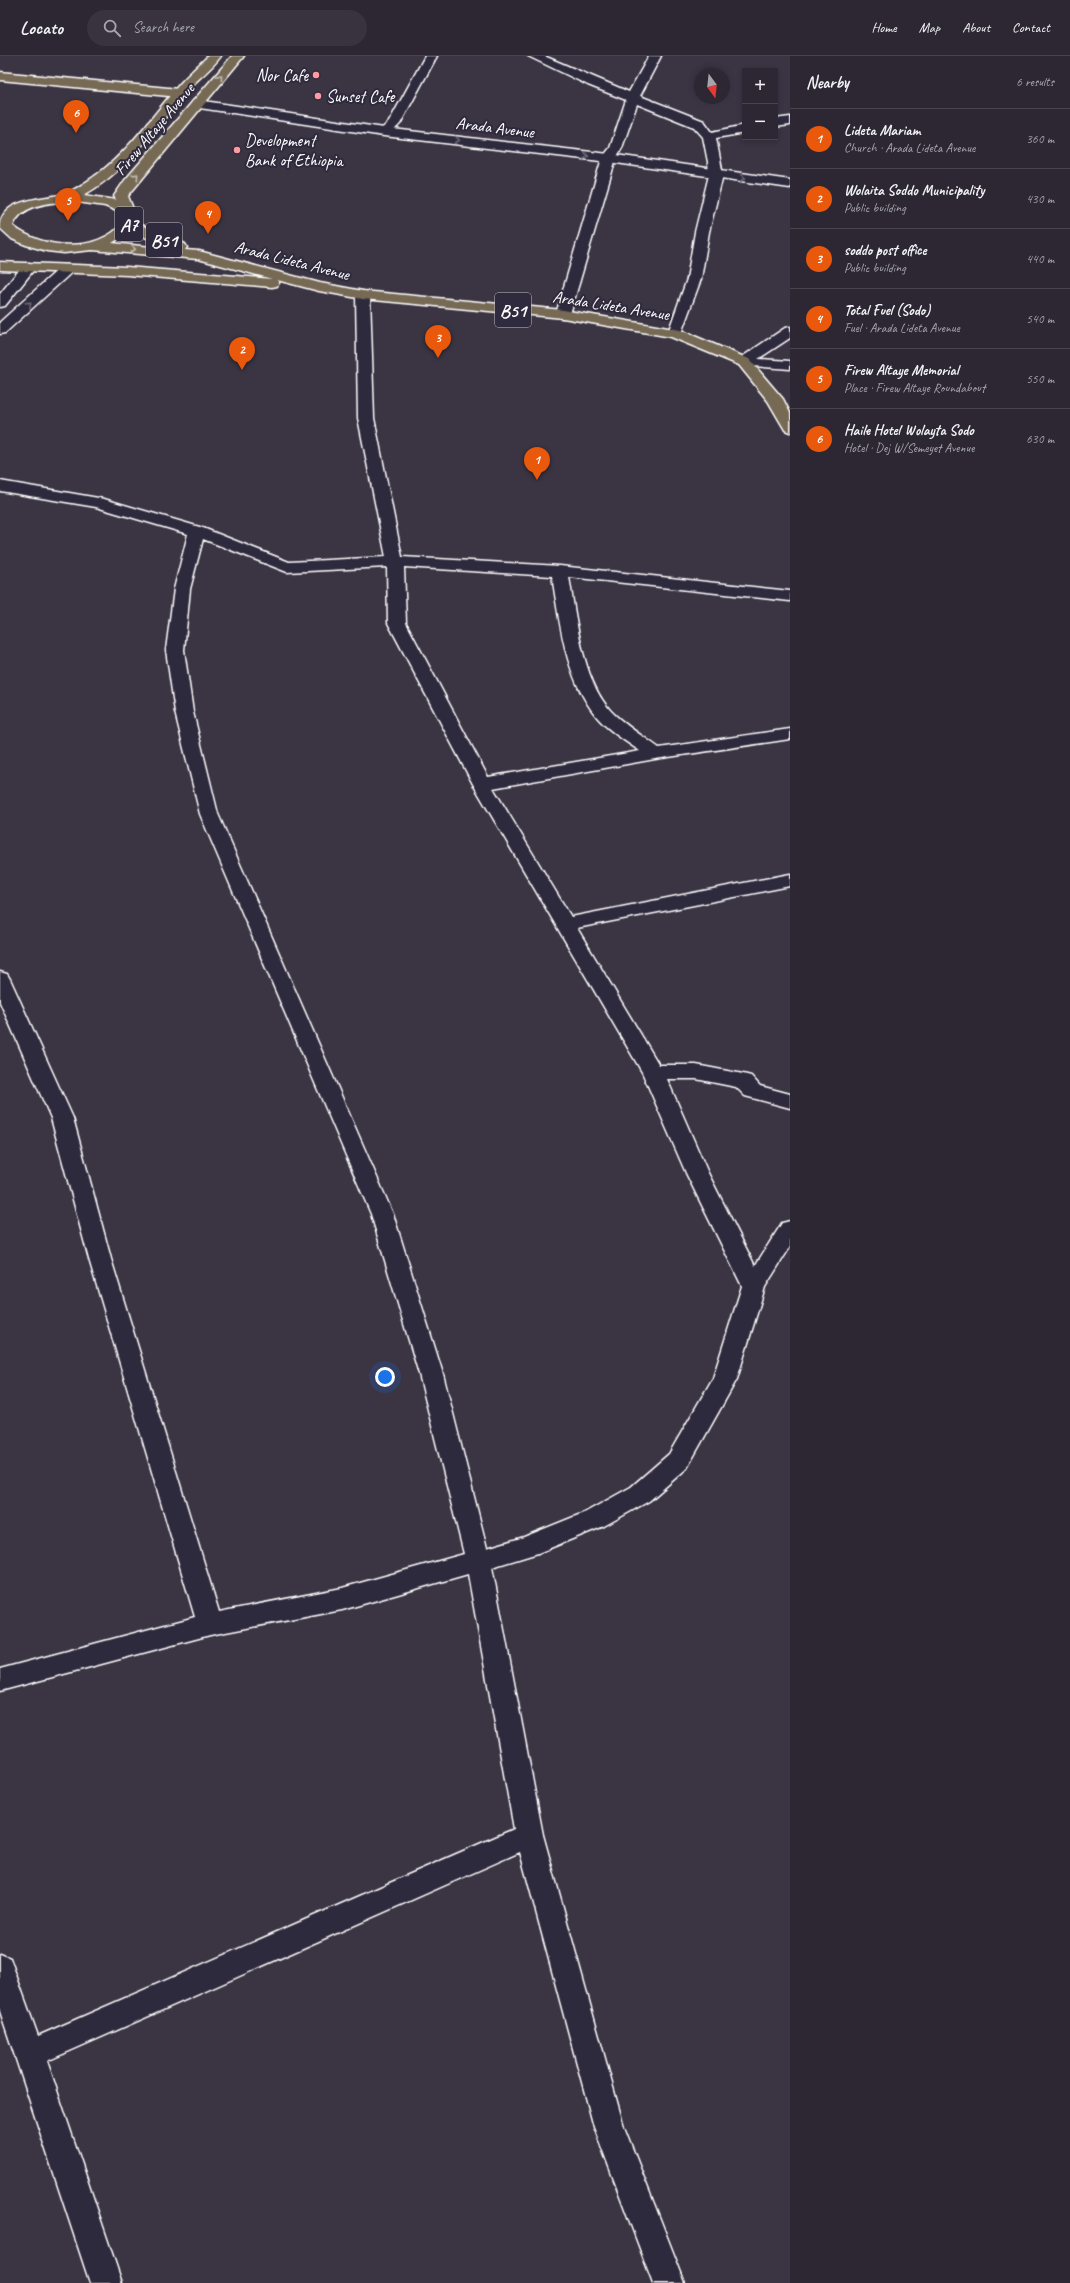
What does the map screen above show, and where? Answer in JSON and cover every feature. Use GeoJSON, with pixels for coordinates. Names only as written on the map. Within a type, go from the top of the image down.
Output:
{"type":"FeatureCollection","features":[{"type":"Feature","properties":{"kind":"main road","name":"Firew Altaye Avenue"},"geometry":{"type":"LineString","coordinates":[[70,197],[90,187],[110,173],[133,149],[176,97],[215,56]]}},
{"type":"Feature","properties":{"kind":"main road","name":"Firew Altaye Avenue"},"geometry":{"type":"LineString","coordinates":[[125,209],[121,196],[238,56]]}},
{"type":"Feature","properties":{"kind":"main road"},"geometry":{"type":"LineString","coordinates":[[0,76],[200,100]]}},
{"type":"Feature","properties":{"kind":"main road"},"geometry":{"type":"LineString","coordinates":[[0,82],[176,97]]}},
{"type":"Feature","properties":{"kind":"main road","name":"A7"},"geometry":{"type":"LineString","coordinates":[[0,242],[26,242],[64,248],[94,246],[119,236],[129,225],[130,220],[125,209],[108,202],[70,197],[42,200],[23,206],[3,221],[11,234],[26,242]]}},
{"type":"Feature","properties":{"kind":"main road","name":"B51"},"geometry":{"type":"LineString","coordinates":[[129,225],[199,255]]}},
{"type":"Feature","properties":{"kind":"main road","name":"B51"},"geometry":{"type":"LineString","coordinates":[[94,246],[199,255]]}},
{"type":"Feature","properties":{"kind":"main road","name":"Arada Lideta Avenue"},"geometry":{"type":"LineString","coordinates":[[199,255],[319,287],[363,296],[563,314],[675,333],[744,362],[775,399],[790,427]]}},
{"type":"Feature","properties":{"kind":"main road"},"geometry":{"type":"LineString","coordinates":[[0,266],[127,271],[319,287]]}},
{"type":"Feature","properties":{"kind":"street"},"geometry":{"type":"LineString","coordinates":[[389,128],[431,56]]}},
{"type":"Feature","properties":{"kind":"street"},"geometry":{"type":"LineString","coordinates":[[534,56],[592,82],[699,124],[709,136],[715,168],[694,279],[675,333]]}},
{"type":"Feature","properties":{"kind":"street"},"geometry":{"type":"LineString","coordinates":[[563,314],[612,153],[633,97],[655,56]]}},
{"type":"Feature","properties":{"kind":"street","name":"Arada Avenue"},"geometry":{"type":"LineString","coordinates":[[200,100],[389,128],[612,153],[715,168],[790,184]]}},
{"type":"Feature","properties":{"kind":"street"},"geometry":{"type":"LineString","coordinates":[[778,123],[790,121]]}},
{"type":"Feature","properties":{"kind":"street"},"geometry":{"type":"LineString","coordinates":[[709,136],[742,130]]}},
{"type":"Feature","properties":{"kind":"street","name":"Arada Avenue"},"geometry":{"type":"LineString","coordinates":[[715,168],[790,171]]}},
{"type":"Feature","properties":{"kind":"street"},"geometry":{"type":"LineString","coordinates":[[0,303],[29,267]]}},
{"type":"Feature","properties":{"kind":"street"},"geometry":{"type":"LineString","coordinates":[[0,330],[67,269]]}},
{"type":"Feature","properties":{"kind":"street"},"geometry":{"type":"LineString","coordinates":[[363,296],[366,418],[395,562],[397,623],[482,784],[653,1072],[697,1173],[754,1286]]}},
{"type":"Feature","properties":{"kind":"street"},"geometry":{"type":"LineString","coordinates":[[744,362],[790,331]]}},
{"type":"Feature","properties":{"kind":"street"},"geometry":{"type":"LineString","coordinates":[[744,362],[790,365]]}},
{"type":"Feature","properties":{"kind":"street"},"geometry":{"type":"LineString","coordinates":[[2,491],[98,502],[197,531],[287,567],[395,562],[560,571],[790,596]]}},
{"type":"Feature","properties":{"kind":"street"},"geometry":{"type":"LineString","coordinates":[[197,531],[182,589],[175,650],[184,712],[209,814],[382,1214],[431,1374],[478,1560],[529,1835],[609,2127],[669,2283]]}},
{"type":"Feature","properties":{"kind":"street"},"geometry":{"type":"LineString","coordinates":[[560,571],[575,650],[584,682],[603,713],[655,754]]}},
{"type":"Feature","properties":{"kind":"street"},"geometry":{"type":"LineString","coordinates":[[482,784],[655,754],[790,734]]}},
{"type":"Feature","properties":{"kind":"street"},"geometry":{"type":"LineString","coordinates":[[565,924],[790,880]]}},
{"type":"Feature","properties":{"kind":"street"},"geometry":{"type":"LineString","coordinates":[[0,979],[62,1118],[100,1259],[210,1624]]}},
{"type":"Feature","properties":{"kind":"street"},"geometry":{"type":"LineString","coordinates":[[653,1072],[696,1072],[743,1081],[753,1091],[790,1101]]}},
{"type":"Feature","properties":{"kind":"street"},"geometry":{"type":"LineString","coordinates":[[0,1680],[210,1624],[342,1599],[529,1546],[595,1519],[640,1494],[678,1461],[726,1379],[754,1286],[790,1229]]}},
{"type":"Feature","properties":{"kind":"street"},"geometry":{"type":"LineString","coordinates":[[30,2054],[529,1835]]}},
{"type":"Feature","properties":{"kind":"street"},"geometry":{"type":"LineString","coordinates":[[0,1967],[106,2283]]}},
{"type":"Feature","properties":{"kind":"place","name":"Nor Cafe"},"geometry":{"type":"Point","coordinates":[316,75]}},
{"type":"Feature","properties":{"kind":"place","name":"Sunset Cafe"},"geometry":{"type":"Point","coordinates":[318,96]}},
{"type":"Feature","properties":{"kind":"place","name":"Haile Hotel Wolayta Sodo"},"geometry":{"type":"Point","coordinates":[76,133]}},
{"type":"Feature","properties":{"kind":"place","name":"Development Bank of Ethiopia"},"geometry":{"type":"Point","coordinates":[237,150]}},
{"type":"Feature","properties":{"kind":"place","name":"Firew Altaye Memorial"},"geometry":{"type":"Point","coordinates":[68,221]}},
{"type":"Feature","properties":{"kind":"place","name":"Total Fuel (Sodo)"},"geometry":{"type":"Point","coordinates":[208,234]}},
{"type":"Feature","properties":{"kind":"place","name":"soddo post office"},"geometry":{"type":"Point","coordinates":[438,358]}},
{"type":"Feature","properties":{"kind":"place","name":"Wolaita Soddo Municipality"},"geometry":{"type":"Point","coordinates":[242,370]}},
{"type":"Feature","properties":{"kind":"place","name":"Lideta Mariam"},"geometry":{"type":"Point","coordinates":[537,480]}}]}
